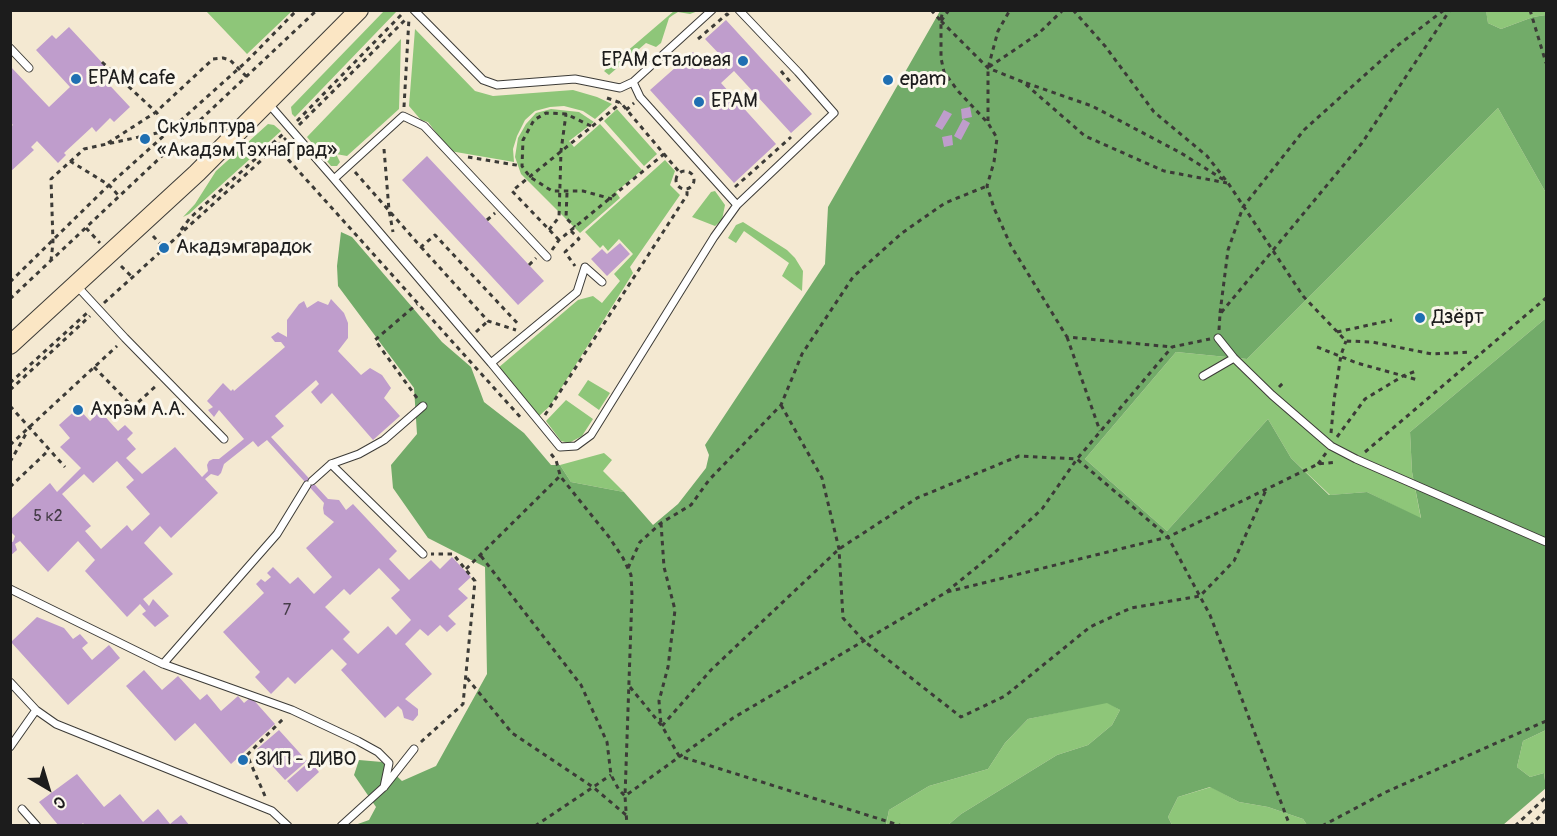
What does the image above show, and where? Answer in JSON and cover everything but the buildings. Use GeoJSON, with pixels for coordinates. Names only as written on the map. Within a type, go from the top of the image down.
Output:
{"type":"FeatureCollection","features":[{"type":"Feature","properties":{"kind":"main road"},"geometry":{"type":"LineString","coordinates":[[10,345],[197,173],[359,10]]}},
{"type":"Feature","properties":{"kind":"lane"},"geometry":{"type":"LineString","coordinates":[[412,12],[483,80],[497,85],[575,79],[620,88],[633,82],[712,10]]}},
{"type":"Feature","properties":{"kind":"lane"},"geometry":{"type":"LineString","coordinates":[[267,103],[396,249],[560,447],[576,446],[591,435],[714,237],[737,205],[834,113],[739,10]]}},
{"type":"Feature","properties":{"kind":"lane"},"geometry":{"type":"LineString","coordinates":[[10,48],[29,68]]}},
{"type":"Feature","properties":{"kind":"lane"},"geometry":{"type":"LineString","coordinates":[[633,82],[640,97],[737,205]]}},
{"type":"Feature","properties":{"kind":"lane"},"geometry":{"type":"LineString","coordinates":[[334,179],[403,116],[424,126],[547,257]]}},
{"type":"Feature","properties":{"kind":"lane"},"geometry":{"type":"LineString","coordinates":[[491,363],[577,292],[585,267],[602,282]]}},
{"type":"Feature","properties":{"kind":"lane"},"geometry":{"type":"LineString","coordinates":[[75,285],[224,439]]}},
{"type":"Feature","properties":{"kind":"lane"},"geometry":{"type":"LineString","coordinates":[[1218,338],[1234,358],[1330,446],[1546,542]]}},
{"type":"Feature","properties":{"kind":"lane"},"geometry":{"type":"LineString","coordinates":[[1203,376],[1234,358]]}},
{"type":"Feature","properties":{"kind":"lane"},"geometry":{"type":"LineString","coordinates":[[163,664],[277,534],[309,483],[331,464],[359,454],[384,440],[423,406]]}},
{"type":"Feature","properties":{"kind":"lane"},"geometry":{"type":"LineString","coordinates":[[331,464],[423,554]]}},
{"type":"Feature","properties":{"kind":"lane"},"geometry":{"type":"LineString","coordinates":[[10,589],[163,664],[292,710],[358,741],[378,752],[389,763],[384,787]]}},
{"type":"Feature","properties":{"kind":"lane"},"geometry":{"type":"LineString","coordinates":[[10,682],[36,710],[56,724],[272,811],[288,825]]}},
{"type":"Feature","properties":{"kind":"lane"},"geometry":{"type":"LineString","coordinates":[[10,747],[36,710]]}},
{"type":"Feature","properties":{"kind":"lane"},"geometry":{"type":"LineString","coordinates":[[341,825],[384,787],[414,749]]}},
{"type":"Feature","properties":{"kind":"lane"},"geometry":{"type":"LineString","coordinates":[[21,809],[36,825]]}},
{"type":"Feature","properties":{"kind":"path"},"geometry":{"type":"LineString","coordinates":[[10,282],[109,185],[239,68],[297,10]]}},
{"type":"Feature","properties":{"kind":"path"},"geometry":{"type":"LineString","coordinates":[[10,299],[317,10]]}},
{"type":"Feature","properties":{"kind":"path"},"geometry":{"type":"LineString","coordinates":[[931,10],[988,68],[1092,106],[1181,153],[1228,183]]}},
{"type":"Feature","properties":{"kind":"path"},"geometry":{"type":"LineString","coordinates":[[943,10],[941,58],[944,72],[958,91],[988,123],[997,138],[994,162],[987,186],[1011,246],[1067,337],[1100,432]]}},
{"type":"Feature","properties":{"kind":"path"},"geometry":{"type":"LineString","coordinates":[[941,21],[949,10]]}},
{"type":"Feature","properties":{"kind":"path"},"geometry":{"type":"LineString","coordinates":[[988,123],[988,68],[998,31],[1010,10]]}},
{"type":"Feature","properties":{"kind":"path"},"geometry":{"type":"LineString","coordinates":[[988,68],[1038,34],[1063,10]]}},
{"type":"Feature","properties":{"kind":"path"},"geometry":{"type":"LineString","coordinates":[[1073,10],[1105,46],[1154,112],[1207,156],[1228,183],[1303,296],[1346,341],[1372,342],[1432,354],[1471,352]]}},
{"type":"Feature","properties":{"kind":"path"},"geometry":{"type":"LineString","coordinates":[[1067,337],[1172,347],[1218,338],[1228,250],[1244,207],[1304,130],[1397,46],[1444,10]]}},
{"type":"Feature","properties":{"kind":"path"},"geometry":{"type":"LineString","coordinates":[[1220,314],[1362,143],[1450,10]]}},
{"type":"Feature","properties":{"kind":"path"},"geometry":{"type":"LineString","coordinates":[[1530,10],[1546,63]]}},
{"type":"Feature","properties":{"kind":"path"},"geometry":{"type":"LineString","coordinates":[[403,116],[412,12]]}},
{"type":"Feature","properties":{"kind":"path"},"geometry":{"type":"LineString","coordinates":[[10,390],[293,132],[412,12]]}},
{"type":"Feature","properties":{"kind":"path"},"geometry":{"type":"LineString","coordinates":[[697,40],[727,14],[735,22]]}},
{"type":"Feature","properties":{"kind":"path"},"geometry":{"type":"LineString","coordinates":[[107,144],[156,112],[213,59],[223,57],[230,60],[247,77]]}},
{"type":"Feature","properties":{"kind":"path"},"geometry":{"type":"LineString","coordinates":[[102,62],[156,112],[171,130]]}},
{"type":"Feature","properties":{"kind":"path"},"geometry":{"type":"LineString","coordinates":[[780,71],[796,88]]}},
{"type":"Feature","properties":{"kind":"path"},"geometry":{"type":"LineString","coordinates":[[1023,82],[1085,136],[1164,171],[1228,183]]}},
{"type":"Feature","properties":{"kind":"path"},"geometry":{"type":"LineString","coordinates":[[621,103],[512,191],[559,240],[612,199],[664,154]]}},
{"type":"Feature","properties":{"kind":"path"},"geometry":{"type":"LineString","coordinates":[[591,126],[566,114],[546,113],[534,120],[523,140],[522,166],[530,177],[552,191],[567,193],[583,191],[612,199]]}},
{"type":"Feature","properties":{"kind":"path"},"geometry":{"type":"LineString","coordinates":[[549,230],[559,217],[561,151],[566,114]]}},
{"type":"Feature","properties":{"kind":"path"},"geometry":{"type":"LineString","coordinates":[[51,262],[53,242],[51,179],[84,149],[171,130],[186,134]]}},
{"type":"Feature","properties":{"kind":"path"},"geometry":{"type":"LineString","coordinates":[[382,135],[389,210],[396,249]]}},
{"type":"Feature","properties":{"kind":"path"},"geometry":{"type":"LineString","coordinates":[[728,181],[735,188],[793,135]]}},
{"type":"Feature","properties":{"kind":"path"},"geometry":{"type":"LineString","coordinates":[[276,146],[531,429],[551,409],[687,195],[687,189]]}},
{"type":"Feature","properties":{"kind":"path"},"geometry":{"type":"LineString","coordinates":[[450,154],[522,166]]}},
{"type":"Feature","properties":{"kind":"path"},"geometry":{"type":"LineString","coordinates":[[70,161],[109,185],[119,196]]}},
{"type":"Feature","properties":{"kind":"path"},"geometry":{"type":"LineString","coordinates":[[350,166],[488,321],[527,333]]}},
{"type":"Feature","properties":{"kind":"path"},"geometry":{"type":"LineString","coordinates":[[686,171],[691,173],[694,181],[687,189],[679,186],[676,181],[678,175],[686,171]]}},
{"type":"Feature","properties":{"kind":"path"},"geometry":{"type":"LineString","coordinates":[[628,568],[640,542],[661,523],[691,505],[709,480],[781,405],[802,354],[852,277],[902,233],[945,203],[987,186]]}},
{"type":"Feature","properties":{"kind":"path"},"geometry":{"type":"LineString","coordinates":[[567,193],[566,218],[576,227]]}},
{"type":"Feature","properties":{"kind":"path"},"geometry":{"type":"LineString","coordinates":[[571,231],[579,239],[566,252],[575,266],[585,267]]}},
{"type":"Feature","properties":{"kind":"path"},"geometry":{"type":"LineString","coordinates":[[421,247],[435,234],[527,333]]}},
{"type":"Feature","properties":{"kind":"path"},"geometry":{"type":"LineString","coordinates":[[945,593],[1168,537],[1318,464],[1356,459],[1546,298]]}},
{"type":"Feature","properties":{"kind":"path"},"geometry":{"type":"LineString","coordinates":[[417,304],[375,340],[423,406]]}},
{"type":"Feature","properties":{"kind":"path"},"geometry":{"type":"LineString","coordinates":[[10,383],[85,314],[97,309]]}},
{"type":"Feature","properties":{"kind":"path"},"geometry":{"type":"LineString","coordinates":[[1337,332],[1392,320]]}},
{"type":"Feature","properties":{"kind":"path"},"geometry":{"type":"LineString","coordinates":[[469,338],[488,321]]}},
{"type":"Feature","properties":{"kind":"path"},"geometry":{"type":"LineString","coordinates":[[10,445],[125,338]]}},
{"type":"Feature","properties":{"kind":"path"},"geometry":{"type":"LineString","coordinates":[[1330,446],[1334,400],[1341,356],[1346,341]]}},
{"type":"Feature","properties":{"kind":"path"},"geometry":{"type":"LineString","coordinates":[[625,796],[733,718],[945,593],[993,554],[1042,508],[1077,459],[1172,347]]}},
{"type":"Feature","properties":{"kind":"path"},"geometry":{"type":"LineString","coordinates":[[1317,347],[1357,363],[1418,380]]}},
{"type":"Feature","properties":{"kind":"path"},"geometry":{"type":"LineString","coordinates":[[94,368],[133,407],[165,377]]}},
{"type":"Feature","properties":{"kind":"path"},"geometry":{"type":"LineString","coordinates":[[1318,464],[1365,399],[1402,375],[1416,371]]}},
{"type":"Feature","properties":{"kind":"path"},"geometry":{"type":"LineString","coordinates":[[781,405],[822,478],[839,549],[843,618],[864,641],[961,717],[1005,696],[1090,627],[1131,608],[1200,596],[1234,561],[1266,490]]}},
{"type":"Feature","properties":{"kind":"path"},"geometry":{"type":"LineString","coordinates":[[10,406],[65,467]]}},
{"type":"Feature","properties":{"kind":"path"},"geometry":{"type":"LineString","coordinates":[[10,462],[29,428]]}},
{"type":"Feature","properties":{"kind":"path"},"geometry":{"type":"LineString","coordinates":[[10,487],[49,450]]}},
{"type":"Feature","properties":{"kind":"path"},"geometry":{"type":"LineString","coordinates":[[549,452],[556,460],[560,476],[609,537],[631,575],[630,686],[625,796],[627,825]]}},
{"type":"Feature","properties":{"kind":"path"},"geometry":{"type":"LineString","coordinates":[[662,726],[711,670],[839,549],[917,498],[1019,456],[1077,459],[1168,537],[1210,615],[1290,825]]}},
{"type":"Feature","properties":{"kind":"path"},"geometry":{"type":"LineString","coordinates":[[466,568],[481,556],[560,476]]}},
{"type":"Feature","properties":{"kind":"path"},"geometry":{"type":"LineString","coordinates":[[661,523],[664,567],[675,610],[668,667],[659,701],[662,726]]}},
{"type":"Feature","properties":{"kind":"path"},"geometry":{"type":"LineString","coordinates":[[414,749],[463,704],[475,581],[453,554],[423,554]]}},
{"type":"Feature","properties":{"kind":"path"},"geometry":{"type":"LineString","coordinates":[[481,556],[581,685],[607,742],[611,775],[625,796]]}},
{"type":"Feature","properties":{"kind":"path"},"geometry":{"type":"LineString","coordinates":[[466,676],[513,733],[593,787],[626,816]]}},
{"type":"Feature","properties":{"kind":"path"},"geometry":{"type":"LineString","coordinates":[[630,686],[662,726],[679,756],[902,825]]}},
{"type":"Feature","properties":{"kind":"path"},"geometry":{"type":"LineString","coordinates":[[272,811],[247,755],[292,710]]}},
{"type":"Feature","properties":{"kind":"path"},"geometry":{"type":"LineString","coordinates":[[1322,825],[1386,792],[1546,722]]}},
{"type":"Feature","properties":{"kind":"path"},"geometry":{"type":"LineString","coordinates":[[535,825],[611,775]]}},
{"type":"Feature","properties":{"kind":"path"},"geometry":{"type":"LineString","coordinates":[[1515,825],[1546,797]]}},
{"type":"Feature","properties":{"kind":"path"},"geometry":{"type":"LineString","coordinates":[[1530,825],[1546,810]]}},
{"type":"Feature","properties":{"kind":"green space"},"geometry":{"type":"Polygon","coordinates":[[[1486,10],[1488,23],[1501,29],[1533,17],[1546,15],[1546,193],[1498,108],[1247,359],[1176,352],[1085,459],[1167,531],[1268,419],[1291,458],[1329,495],[1367,492],[1421,518],[1412,472],[1410,432],[1546,318],[1546,730],[1523,741],[1517,767],[1530,777],[1544,773],[1546,788],[1503,825],[1307,825],[1303,819],[1268,807],[1239,802],[1210,787],[1178,797],[1168,817],[1172,825],[948,825],[961,814],[1057,755],[1088,745],[1112,725],[1120,710],[1107,703],[1028,719],[1005,743],[988,769],[929,786],[889,810],[886,825],[355,825],[369,820],[376,807],[354,775],[359,760],[382,762],[402,781],[436,766],[487,674],[485,567],[428,538],[393,488],[391,465],[417,434],[414,388],[338,286],[337,266],[341,232],[352,237],[442,342],[471,367],[484,402],[524,433],[551,465],[560,465],[571,482],[624,492],[653,525],[678,504],[706,468],[709,455],[705,445],[825,264],[828,207],[940,11],[1486,10]]]}},
{"type":"Feature","properties":{"kind":"green space"},"geometry":{"type":"Polygon","coordinates":[[[206,11],[292,11],[247,54],[206,11]]]}},
{"type":"Feature","properties":{"kind":"green space"},"geometry":{"type":"Polygon","coordinates":[[[384,11],[397,11],[295,117],[291,107],[384,11]]]}},
{"type":"Feature","properties":{"kind":"green space"},"geometry":{"type":"Polygon","coordinates":[[[674,11],[698,11],[690,14],[678,12],[673,15],[669,18],[661,43],[656,47],[646,43],[609,75],[604,71],[674,11]]]}},
{"type":"Feature","properties":{"kind":"green space"},"geometry":{"type":"Polygon","coordinates":[[[1486,11],[1546,11],[1546,15],[1533,17],[1501,29],[1488,23],[1486,11]]]}},
{"type":"Feature","properties":{"kind":"green space"},"geometry":{"type":"Polygon","coordinates":[[[415,29],[475,91],[493,96],[573,90],[612,104],[595,119],[583,111],[564,106],[535,111],[525,120],[517,136],[513,149],[514,162],[450,151],[428,122],[421,120],[409,106],[415,29]]]}},
{"type":"Feature","properties":{"kind":"green space"},"geometry":{"type":"Polygon","coordinates":[[[401,39],[399,109],[347,156],[336,154],[340,162],[337,166],[331,166],[307,137],[401,39]]]}},
{"type":"Feature","properties":{"kind":"green space"},"geometry":{"type":"Polygon","coordinates":[[[1498,108],[1546,193],[1546,318],[1410,432],[1412,472],[1421,519],[1367,492],[1330,495],[1291,458],[1268,419],[1167,531],[1085,459],[1176,352],[1247,359],[1498,108]]]}},
{"type":"Feature","properties":{"kind":"green space"},"geometry":{"type":"Polygon","coordinates":[[[551,109],[579,112],[594,122],[569,141],[574,147],[600,124],[642,170],[616,192],[620,198],[580,233],[521,174],[515,157],[518,138],[526,124],[536,113],[551,109]]]}},
{"type":"Feature","properties":{"kind":"green space"},"geometry":{"type":"Polygon","coordinates":[[[617,109],[657,154],[644,166],[604,121],[617,109]]]}},
{"type":"Feature","properties":{"kind":"green space"},"geometry":{"type":"Polygon","coordinates":[[[268,124],[274,125],[281,131],[183,217],[195,204],[216,171],[268,124]]]}},
{"type":"Feature","properties":{"kind":"green space"},"geometry":{"type":"Polygon","coordinates":[[[665,160],[675,171],[670,185],[680,195],[630,267],[633,273],[550,406],[539,416],[498,368],[578,300],[593,296],[602,303],[620,281],[614,274],[633,254],[619,239],[608,251],[603,245],[600,248],[585,232],[665,160]]]}},
{"type":"Feature","properties":{"kind":"green space"},"geometry":{"type":"Polygon","coordinates":[[[715,191],[725,205],[722,220],[715,226],[692,217],[711,192],[715,191]]]}},
{"type":"Feature","properties":{"kind":"green space"},"geometry":{"type":"Polygon","coordinates":[[[743,222],[787,250],[795,258],[803,271],[802,291],[782,276],[789,263],[744,231],[736,243],[728,238],[736,225],[743,222]]]}},
{"type":"Feature","properties":{"kind":"green space"},"geometry":{"type":"Polygon","coordinates":[[[588,380],[610,393],[599,410],[578,395],[588,380]]]}},
{"type":"Feature","properties":{"kind":"green space"},"geometry":{"type":"Polygon","coordinates":[[[566,400],[593,419],[582,436],[569,443],[561,441],[546,421],[566,400]]]}},
{"type":"Feature","properties":{"kind":"green space"},"geometry":{"type":"Polygon","coordinates":[[[604,453],[612,460],[603,471],[624,492],[571,482],[560,465],[604,453]]]}},
{"type":"Feature","properties":{"kind":"green space"},"geometry":{"type":"Polygon","coordinates":[[[1107,702],[1120,710],[1112,725],[1088,745],[1057,755],[961,814],[948,825],[886,826],[889,810],[929,786],[988,769],[1005,743],[1028,719],[1107,702]]]}},
{"type":"Feature","properties":{"kind":"green space"},"geometry":{"type":"Polygon","coordinates":[[[1546,730],[1546,787],[1544,773],[1530,777],[1517,767],[1523,741],[1546,730]]]}},
{"type":"Feature","properties":{"kind":"green space"},"geometry":{"type":"Polygon","coordinates":[[[1211,787],[1239,802],[1268,807],[1303,819],[1307,825],[1172,825],[1168,817],[1178,797],[1211,787]]]}},
{"type":"Feature","properties":{"kind":"place","name":"EPAM сталовая"},"geometry":{"type":"Point","coordinates":[743,61]}},
{"type":"Feature","properties":{"kind":"place","name":"EPAM cafe"},"geometry":{"type":"Point","coordinates":[76,79]}},
{"type":"Feature","properties":{"kind":"place","name":"epam"},"geometry":{"type":"Point","coordinates":[888,80]}},
{"type":"Feature","properties":{"kind":"place","name":"EPAM"},"geometry":{"type":"Point","coordinates":[699,102]}},
{"type":"Feature","properties":{"kind":"place","name":"Скульптура «АкадэмТэхнаГрад»"},"geometry":{"type":"Point","coordinates":[145,139]}},
{"type":"Feature","properties":{"kind":"place","name":"Акадэмгарадок"},"geometry":{"type":"Point","coordinates":[164,248]}},
{"type":"Feature","properties":{"kind":"place","name":"Дзёрт"},"geometry":{"type":"Point","coordinates":[1420,318]}},
{"type":"Feature","properties":{"kind":"place","name":"Ахрэм А.А."},"geometry":{"type":"Point","coordinates":[78,410]}},
{"type":"Feature","properties":{"kind":"place","name":"ЗИП - ДИВО"},"geometry":{"type":"Point","coordinates":[243,760]}}]}
